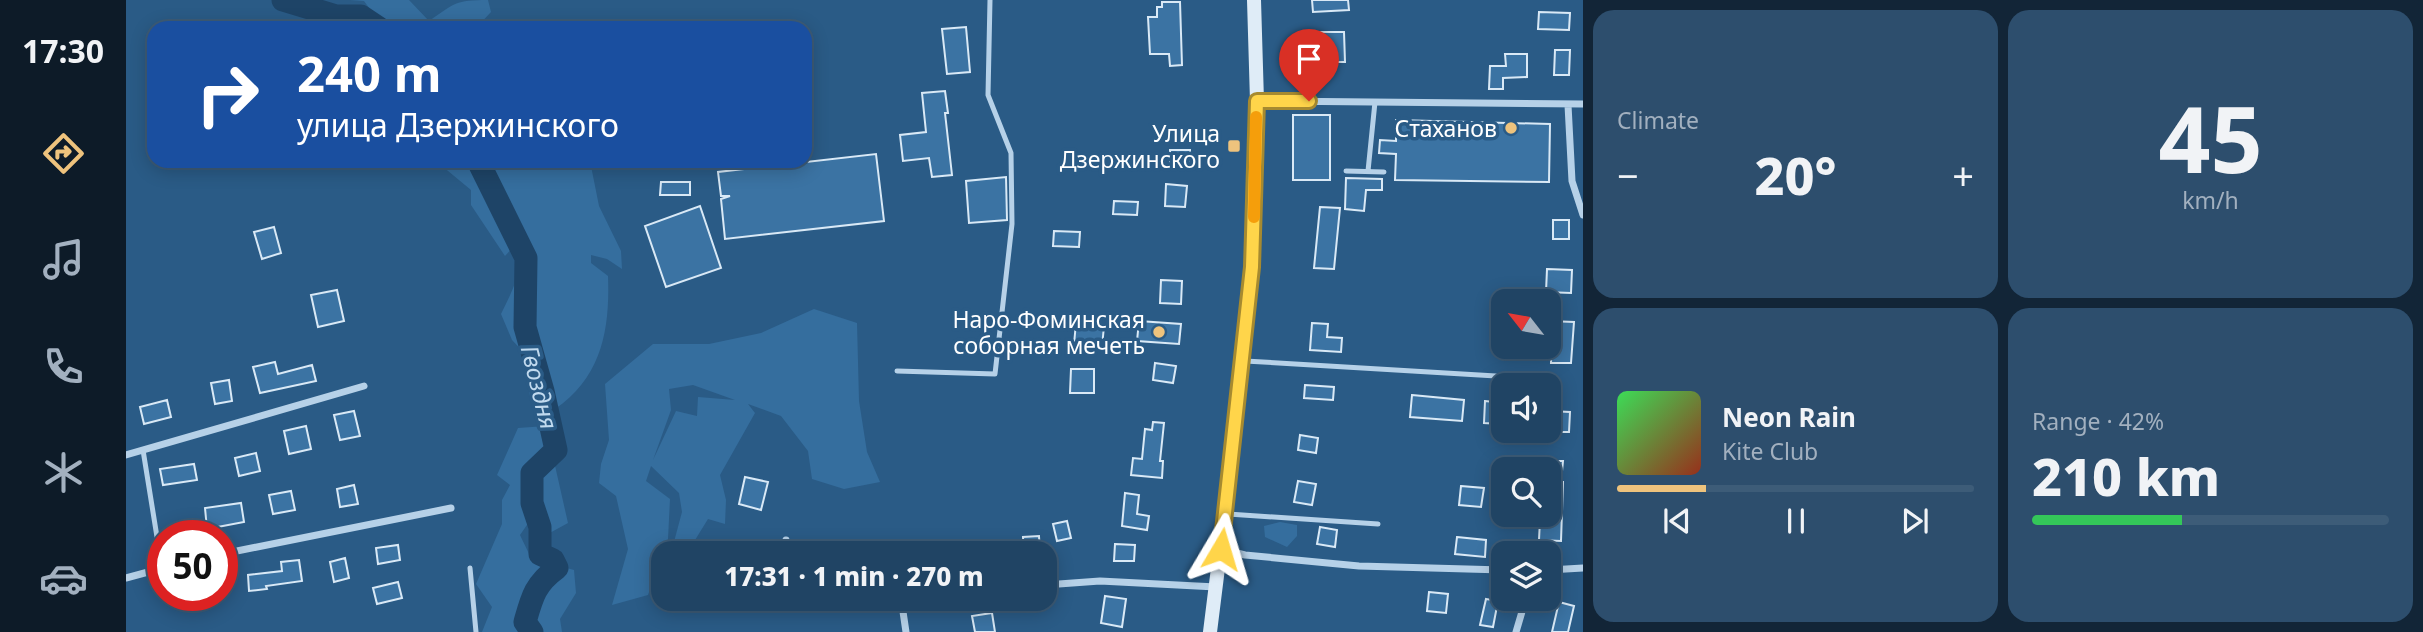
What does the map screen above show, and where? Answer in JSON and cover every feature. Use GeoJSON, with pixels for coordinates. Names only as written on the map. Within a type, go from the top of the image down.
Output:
{"type":"FeatureCollection","features":[{"type":"Feature","properties":{"kind":"main road"},"geometry":{"type":"LineString","coordinates":[[1210,632],[1252,267],[1257,101],[1254,0]]}},
{"type":"Feature","properties":{"kind":"street"},"geometry":{"type":"LineString","coordinates":[[1257,101],[1583,104]]}},
{"type":"Feature","properties":{"kind":"street"},"geometry":{"type":"LineString","coordinates":[[1567,105],[1572,181],[1583,215]]}},
{"type":"Feature","properties":{"kind":"street"},"geometry":{"type":"LineString","coordinates":[[126,454],[365,386]]}},
{"type":"Feature","properties":{"kind":"street"},"geometry":{"type":"LineString","coordinates":[[238,551],[451,508]]}},
{"type":"Feature","properties":{"kind":"street"},"geometry":{"type":"LineString","coordinates":[[1221,549],[1245,555],[1359,566],[1491,570]]}},
{"type":"Feature","properties":{"kind":"street"},"geometry":{"type":"LineString","coordinates":[[1561,569],[1583,568]]}},
{"type":"Feature","properties":{"kind":"street"},"geometry":{"type":"LineString","coordinates":[[126,578],[147,572]]}},
{"type":"Feature","properties":{"kind":"street"},"geometry":{"type":"LineString","coordinates":[[1057,584],[1100,581],[1216,587]]}},
{"type":"Feature","properties":{"kind":"street"},"geometry":{"type":"LineString","coordinates":[[903,611],[906,632]]}},
{"type":"Feature","properties":{"kind":"street"},"geometry":{"type":"LineString","coordinates":[[1516,632],[1522,611]]}},
{"type":"Feature","properties":{"kind":"lane"},"geometry":{"type":"LineString","coordinates":[[897,371],[995,374],[1012,224],[1011,153],[988,95],[990,0]]}},
{"type":"Feature","properties":{"kind":"lane"},"geometry":{"type":"LineString","coordinates":[[1368,172],[1375,102]]}},
{"type":"Feature","properties":{"kind":"lane"},"geometry":{"type":"LineString","coordinates":[[1346,171],[1384,172]]}},
{"type":"Feature","properties":{"kind":"lane"},"geometry":{"type":"LineString","coordinates":[[1243,360],[1491,376]]}},
{"type":"Feature","properties":{"kind":"lane"},"geometry":{"type":"LineString","coordinates":[[143,450],[155,520]]}},
{"type":"Feature","properties":{"kind":"lane"},"geometry":{"type":"LineString","coordinates":[[1225,514],[1378,524]]}},
{"type":"Feature","properties":{"kind":"lane"},"geometry":{"type":"LineString","coordinates":[[470,568],[476,632]]}},
{"type":"Feature","properties":{"kind":"shaded area"},"geometry":{"type":"Polygon","coordinates":[[[350,0],[409,0],[429,21],[379,21],[364,1],[350,0]]]}},
{"type":"Feature","properties":{"kind":"shaded area"},"geometry":{"type":"Polygon","coordinates":[[[488,0],[491,12],[483,21],[429,21],[450,6],[462,2],[488,0]]]}},
{"type":"Feature","properties":{"kind":"shaded area"},"geometry":{"type":"Polygon","coordinates":[[[444,168],[472,168],[481,181],[494,202],[513,247],[505,256],[471,205],[471,190],[444,168]]]}},
{"type":"Feature","properties":{"kind":"shaded area"},"geometry":{"type":"Polygon","coordinates":[[[484,168],[591,168],[599,206],[621,251],[622,269],[607,259],[591,255],[591,263],[608,276],[605,333],[593,367],[571,396],[555,409],[529,396],[532,380],[530,359],[512,340],[501,314],[513,288],[522,250],[519,232],[484,168]]]}},
{"type":"Feature","properties":{"kind":"shaded area"},"geometry":{"type":"Polygon","coordinates":[[[814,309],[857,323],[859,401],[867,452],[880,482],[844,489],[812,479],[808,451],[781,416],[748,404],[755,413],[720,475],[726,500],[725,524],[708,519],[694,541],[674,541],[682,512],[679,493],[651,466],[646,481],[670,499],[668,539],[651,541],[651,587],[648,595],[612,605],[628,549],[616,496],[599,483],[601,464],[609,440],[605,384],[653,344],[709,344],[761,333],[814,309]],[[693,385],[669,389],[671,410],[653,460],[676,411],[697,416],[698,397],[735,400],[693,385]]]}},
{"type":"Feature","properties":{"kind":"shaded area"},"geometry":{"type":"Polygon","coordinates":[[[546,426],[568,523],[546,535],[529,522],[520,535],[531,558],[574,570],[576,593],[560,619],[562,632],[482,632],[492,607],[476,584],[502,524],[502,500],[510,485],[497,475],[518,428],[546,426]]]}},
{"type":"Feature","properties":{"kind":"shaded area"},"geometry":{"type":"Polygon","coordinates":[[[1280,522],[1297,525],[1297,536],[1287,547],[1265,537],[1264,526],[1280,522]]]}},
{"type":"Feature","properties":{"kind":"building"},"geometry":{"type":"Polygon","coordinates":[[[1312,0],[1348,0],[1349,10],[1313,12],[1312,0]]]}},
{"type":"Feature","properties":{"kind":"building"},"geometry":{"type":"Polygon","coordinates":[[[1162,2],[1180,2],[1182,65],[1170,66],[1169,54],[1150,54],[1148,17],[1157,17],[1157,7],[1162,7],[1162,2]]]}},
{"type":"Feature","properties":{"kind":"building"},"geometry":{"type":"Polygon","coordinates":[[[1539,12],[1570,13],[1569,30],[1538,29],[1539,12]]]}},
{"type":"Feature","properties":{"kind":"building"},"geometry":{"type":"Polygon","coordinates":[[[966,27],[970,72],[947,74],[942,29],[966,27]]]}},
{"type":"Feature","properties":{"kind":"building"},"geometry":{"type":"Polygon","coordinates":[[[1321,32],[1344,32],[1345,62],[1321,62],[1321,32]]]}},
{"type":"Feature","properties":{"kind":"building"},"geometry":{"type":"Polygon","coordinates":[[[1555,50],[1570,50],[1569,75],[1554,75],[1555,50]]]}},
{"type":"Feature","properties":{"kind":"building"},"geometry":{"type":"Polygon","coordinates":[[[1505,54],[1527,54],[1527,77],[1503,78],[1503,89],[1489,89],[1490,66],[1506,66],[1505,54]]]}},
{"type":"Feature","properties":{"kind":"building"},"geometry":{"type":"Polygon","coordinates":[[[945,91],[952,175],[932,177],[929,158],[903,161],[900,135],[926,132],[922,93],[945,91]]]}},
{"type":"Feature","properties":{"kind":"building"},"geometry":{"type":"Polygon","coordinates":[[[1293,115],[1330,115],[1330,180],[1293,180],[1293,115]]]}},
{"type":"Feature","properties":{"kind":"building"},"geometry":{"type":"Polygon","coordinates":[[[1396,120],[1550,124],[1549,182],[1395,180],[1396,154],[1379,153],[1380,140],[1396,141],[1396,120]]]}},
{"type":"Feature","properties":{"kind":"building"},"geometry":{"type":"Polygon","coordinates":[[[1170,150],[1190,150],[1190,163],[1170,162],[1170,150]]]}},
{"type":"Feature","properties":{"kind":"building"},"geometry":{"type":"Polygon","coordinates":[[[876,154],[884,221],[725,239],[721,199],[730,196],[721,196],[718,172],[753,168],[812,168],[812,161],[876,154]]]}},
{"type":"Feature","properties":{"kind":"building"},"geometry":{"type":"Polygon","coordinates":[[[1006,177],[1007,220],[969,223],[966,181],[1006,177]]]}},
{"type":"Feature","properties":{"kind":"building"},"geometry":{"type":"Polygon","coordinates":[[[1346,178],[1382,179],[1382,190],[1366,190],[1364,211],[1345,209],[1346,178]]]}},
{"type":"Feature","properties":{"kind":"building"},"geometry":{"type":"Polygon","coordinates":[[[661,182],[690,182],[690,195],[660,195],[661,182]]]}},
{"type":"Feature","properties":{"kind":"building"},"geometry":{"type":"Polygon","coordinates":[[[1166,184],[1187,186],[1185,207],[1165,206],[1166,184]]]}},
{"type":"Feature","properties":{"kind":"building"},"geometry":{"type":"Polygon","coordinates":[[[1114,201],[1138,202],[1137,215],[1113,214],[1114,201]]]}},
{"type":"Feature","properties":{"kind":"building"},"geometry":{"type":"Polygon","coordinates":[[[700,206],[721,268],[666,287],[645,226],[700,206]]]}},
{"type":"Feature","properties":{"kind":"building"},"geometry":{"type":"Polygon","coordinates":[[[1320,207],[1340,208],[1334,269],[1314,268],[1320,207]]]}},
{"type":"Feature","properties":{"kind":"building"},"geometry":{"type":"Polygon","coordinates":[[[1553,220],[1569,220],[1569,239],[1553,239],[1553,220]]]}},
{"type":"Feature","properties":{"kind":"building"},"geometry":{"type":"Polygon","coordinates":[[[274,227],[281,253],[262,259],[254,232],[274,227]]]}},
{"type":"Feature","properties":{"kind":"building"},"geometry":{"type":"Polygon","coordinates":[[[1054,231],[1080,232],[1079,247],[1053,246],[1054,231]]]}},
{"type":"Feature","properties":{"kind":"building"},"geometry":{"type":"Polygon","coordinates":[[[1547,269],[1572,270],[1571,293],[1561,293],[1561,289],[1546,289],[1547,269]]]}},
{"type":"Feature","properties":{"kind":"building"},"geometry":{"type":"Polygon","coordinates":[[[1161,280],[1182,281],[1181,304],[1160,303],[1161,280]]]}},
{"type":"Feature","properties":{"kind":"building"},"geometry":{"type":"Polygon","coordinates":[[[337,290],[344,321],[318,327],[311,295],[337,290]]]}},
{"type":"Feature","properties":{"kind":"building","name":"Наро-Фоминская соборная мечеть"},"geometry":{"type":"Polygon","coordinates":[[[1139,321],[1181,324],[1179,344],[1137,341],[1139,321]]]}},
{"type":"Feature","properties":{"kind":"building"},"geometry":{"type":"Polygon","coordinates":[[[1561,321],[1574,322],[1571,363],[1551,363],[1551,359],[1561,359],[1561,321]]]}},
{"type":"Feature","properties":{"kind":"building"},"geometry":{"type":"Polygon","coordinates":[[[1076,323],[1104,326],[1102,347],[1074,344],[1076,323]]]}},
{"type":"Feature","properties":{"kind":"building"},"geometry":{"type":"Polygon","coordinates":[[[1312,323],[1328,324],[1327,337],[1342,338],[1341,352],[1310,350],[1312,323]]]}},
{"type":"Feature","properties":{"kind":"building"},"geometry":{"type":"Polygon","coordinates":[[[275,362],[278,374],[312,365],[316,381],[260,393],[253,367],[275,362]]]}},
{"type":"Feature","properties":{"kind":"building"},"geometry":{"type":"Polygon","coordinates":[[[1155,363],[1176,366],[1173,383],[1153,380],[1155,363]]]}},
{"type":"Feature","properties":{"kind":"building"},"geometry":{"type":"Polygon","coordinates":[[[1071,369],[1094,369],[1094,393],[1070,393],[1071,369]]]}},
{"type":"Feature","properties":{"kind":"building"},"geometry":{"type":"Polygon","coordinates":[[[229,380],[232,401],[215,404],[211,383],[229,380]]]}},
{"type":"Feature","properties":{"kind":"building"},"geometry":{"type":"Polygon","coordinates":[[[1305,385],[1334,387],[1333,400],[1304,398],[1305,385]]]}},
{"type":"Feature","properties":{"kind":"building"},"geometry":{"type":"Polygon","coordinates":[[[1412,395],[1464,400],[1462,421],[1410,417],[1412,395]]]}},
{"type":"Feature","properties":{"kind":"building"},"geometry":{"type":"Polygon","coordinates":[[[167,400],[171,417],[144,424],[140,407],[167,400]]]}},
{"type":"Feature","properties":{"kind":"building"},"geometry":{"type":"Polygon","coordinates":[[[1485,401],[1491,402],[1491,423],[1484,423],[1485,401]]]}},
{"type":"Feature","properties":{"kind":"building"},"geometry":{"type":"Polygon","coordinates":[[[354,411],[360,436],[340,440],[334,415],[354,411]]]}},
{"type":"Feature","properties":{"kind":"building"},"geometry":{"type":"Polygon","coordinates":[[[1561,412],[1570,412],[1569,432],[1561,432],[1561,412]]]}},
{"type":"Feature","properties":{"kind":"building"},"geometry":{"type":"Polygon","coordinates":[[[1153,422],[1164,423],[1160,461],[1163,461],[1162,478],[1131,475],[1133,458],[1142,459],[1145,429],[1152,430],[1153,422]]]}},
{"type":"Feature","properties":{"kind":"building"},"geometry":{"type":"Polygon","coordinates":[[[306,426],[311,449],[289,454],[284,431],[306,426]]]}},
{"type":"Feature","properties":{"kind":"building"},"geometry":{"type":"Polygon","coordinates":[[[1300,435],[1318,438],[1316,453],[1298,450],[1300,435]]]}},
{"type":"Feature","properties":{"kind":"building"},"geometry":{"type":"Polygon","coordinates":[[[256,453],[260,471],[239,476],[235,458],[256,453]]]}},
{"type":"Feature","properties":{"kind":"building"},"geometry":{"type":"Polygon","coordinates":[[[194,464],[197,480],[163,485],[160,469],[194,464]]]}},
{"type":"Feature","properties":{"kind":"building"},"geometry":{"type":"Polygon","coordinates":[[[745,477],[768,482],[761,510],[739,504],[745,477]]]}},
{"type":"Feature","properties":{"kind":"building"},"geometry":{"type":"Polygon","coordinates":[[[1298,481],[1316,484],[1312,505],[1294,502],[1298,481]]]}},
{"type":"Feature","properties":{"kind":"building"},"geometry":{"type":"Polygon","coordinates":[[[1563,482],[1561,541],[1539,540],[1540,527],[1561,527],[1563,482]]]}},
{"type":"Feature","properties":{"kind":"building"},"geometry":{"type":"Polygon","coordinates":[[[354,485],[358,504],[340,507],[337,489],[354,485]]]}},
{"type":"Feature","properties":{"kind":"building"},"geometry":{"type":"Polygon","coordinates":[[[1461,486],[1484,488],[1481,507],[1459,505],[1461,486]]]}},
{"type":"Feature","properties":{"kind":"building"},"geometry":{"type":"Polygon","coordinates":[[[291,491],[295,510],[273,514],[269,495],[291,491]]]}},
{"type":"Feature","properties":{"kind":"building"},"geometry":{"type":"Polygon","coordinates":[[[1125,493],[1139,495],[1137,514],[1149,516],[1147,530],[1122,526],[1125,493]]]}},
{"type":"Feature","properties":{"kind":"building"},"geometry":{"type":"Polygon","coordinates":[[[241,503],[244,522],[206,520],[205,508],[241,503]]]}},
{"type":"Feature","properties":{"kind":"building"},"geometry":{"type":"Polygon","coordinates":[[[1067,521],[1071,538],[1057,541],[1053,524],[1067,521]]]}},
{"type":"Feature","properties":{"kind":"building"},"geometry":{"type":"Polygon","coordinates":[[[1320,527],[1337,530],[1335,547],[1317,544],[1320,527]]]}},
{"type":"Feature","properties":{"kind":"building"},"geometry":{"type":"Polygon","coordinates":[[[1039,536],[1039,541],[1023,541],[1023,537],[1039,536]]]}},
{"type":"Feature","properties":{"kind":"building"},"geometry":{"type":"Polygon","coordinates":[[[1457,537],[1486,540],[1485,557],[1455,554],[1457,537]]]}},
{"type":"Feature","properties":{"kind":"building"},"geometry":{"type":"Polygon","coordinates":[[[1115,544],[1135,545],[1134,561],[1114,561],[1115,544]]]}},
{"type":"Feature","properties":{"kind":"building"},"geometry":{"type":"Polygon","coordinates":[[[398,545],[400,560],[378,564],[376,548],[398,545]]]}},
{"type":"Feature","properties":{"kind":"building"},"geometry":{"type":"Polygon","coordinates":[[[345,558],[349,578],[334,582],[330,562],[345,558]]]}},
{"type":"Feature","properties":{"kind":"building"},"geometry":{"type":"Polygon","coordinates":[[[299,560],[302,581],[249,591],[248,575],[282,571],[281,562],[299,560]]]}},
{"type":"Feature","properties":{"kind":"building"},"geometry":{"type":"Polygon","coordinates":[[[398,582],[402,598],[377,604],[373,588],[398,582]]]}},
{"type":"Feature","properties":{"kind":"building"},"geometry":{"type":"Polygon","coordinates":[[[1429,592],[1448,594],[1446,613],[1427,611],[1429,592]]]}},
{"type":"Feature","properties":{"kind":"building"},"geometry":{"type":"Polygon","coordinates":[[[1105,596],[1126,599],[1122,627],[1101,623],[1105,596]]]}},
{"type":"Feature","properties":{"kind":"building"},"geometry":{"type":"Polygon","coordinates":[[[1486,599],[1491,600],[1491,611],[1496,611],[1493,627],[1480,625],[1486,599]]]}},
{"type":"Feature","properties":{"kind":"building"},"geometry":{"type":"Polygon","coordinates":[[[1561,603],[1574,606],[1568,632],[1552,632],[1557,611],[1561,611],[1561,603]]]}},
{"type":"Feature","properties":{"kind":"building"},"geometry":{"type":"Polygon","coordinates":[[[992,613],[995,632],[975,632],[972,616],[992,613]]]}},
{"type":"Feature","properties":{"kind":"waterway","name":"Гвоздня"},"geometry":{"type":"LineString","coordinates":[[283,0],[336,16],[361,16],[368,21]]}},
{"type":"Feature","properties":{"kind":"waterway","name":"Гвоздня"},"geometry":{"type":"LineString","coordinates":[[481,168],[526,258],[525,327],[556,450],[532,473],[532,503],[540,527],[540,554],[553,560],[557,568],[544,580],[532,598],[525,622],[532,632]]}},
{"type":"Feature","properties":{"kind":"slow traffic"},"geometry":{"type":"LineString","coordinates":[[1254,217],[1256,117]]}},
{"type":"Feature","properties":{"kind":"place","name":"Стаханов"},"geometry":{"type":"Point","coordinates":[1511,128]}},
{"type":"Feature","properties":{"kind":"place","name":"Улица Дзержинского"},"geometry":{"type":"Point","coordinates":[1234,146]}},
{"type":"Feature","properties":{"kind":"place","name":"Наро-Фоминская соборная мечеть"},"geometry":{"type":"Point","coordinates":[1159,332]}},
{"type":"Feature","properties":{"kind":"route"},"geometry":{"type":"LineString","coordinates":[[1221,549],[1252,267],[1257,101],[1309,101]]}}]}
